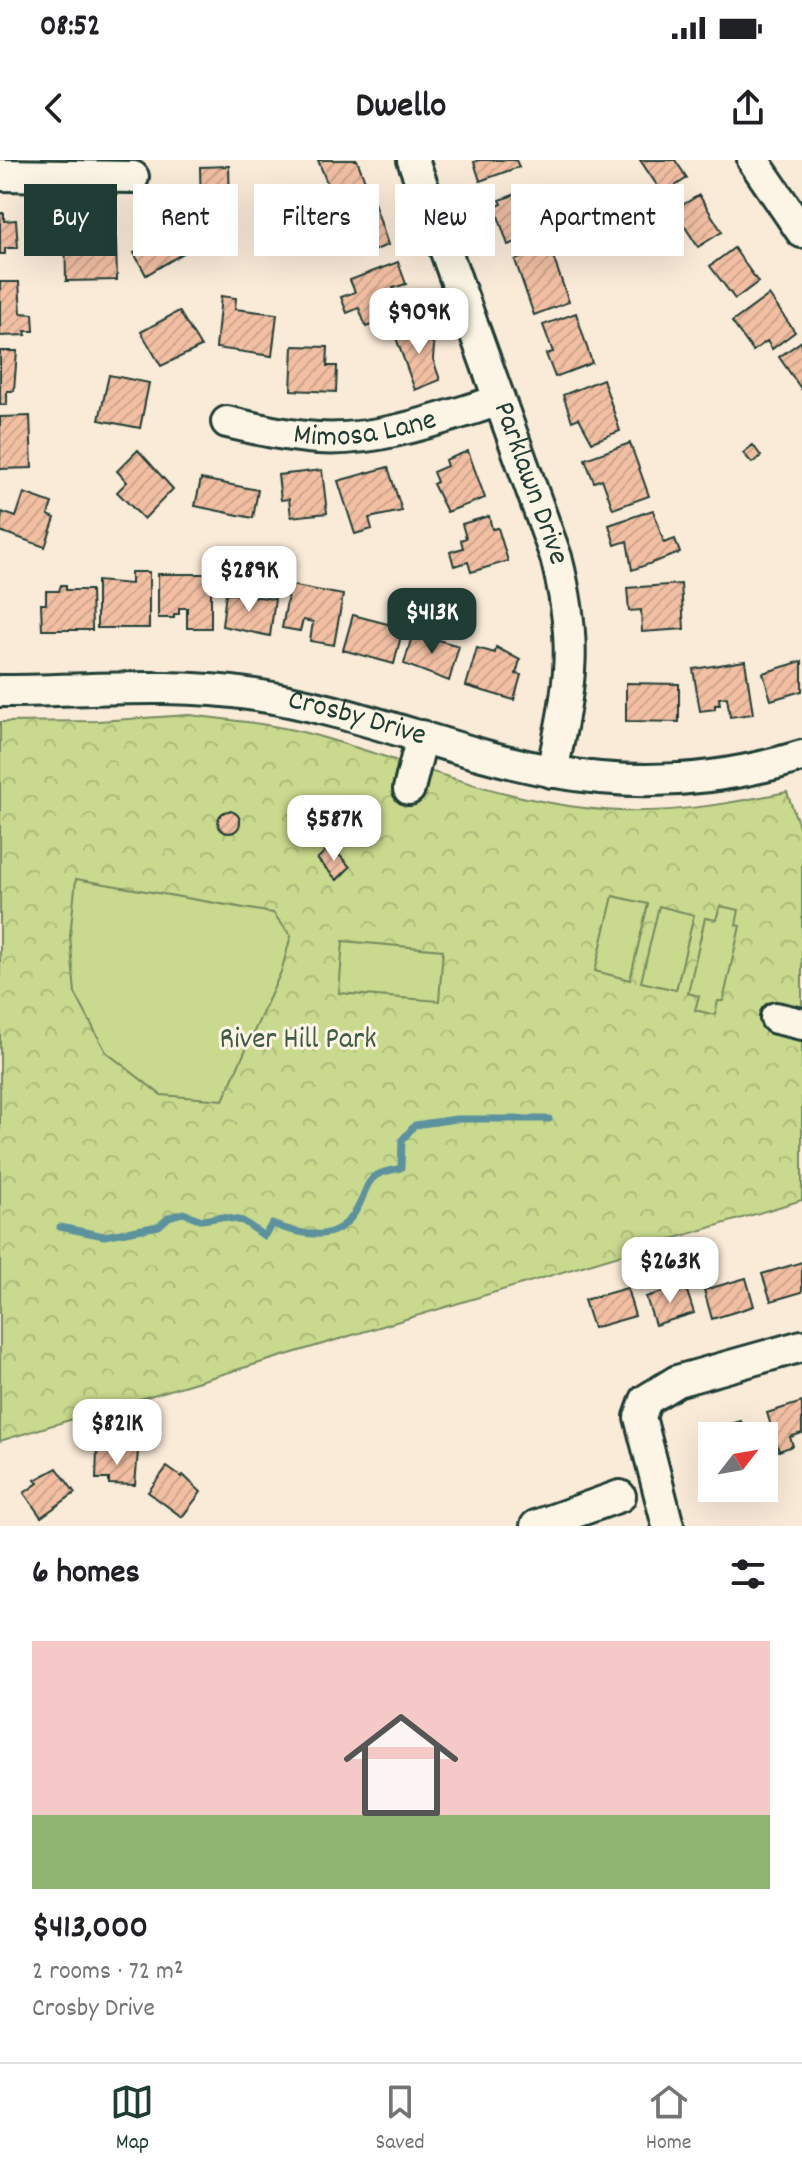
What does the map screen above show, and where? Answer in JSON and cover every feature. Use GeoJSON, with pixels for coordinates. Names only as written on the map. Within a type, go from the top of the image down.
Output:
{"type":"FeatureCollection","features":[{"type":"Feature","properties":{"kind":"street","name":"Parklawn Drive"},"geometry":{"type":"LineString","coordinates":[[413,160],[556,557],[567,599],[572,640],[571,681],[552,772]]}},
{"type":"Feature","properties":{"kind":"street"},"geometry":{"type":"LineString","coordinates":[[753,160],[802,232]]}},
{"type":"Feature","properties":{"kind":"street"},"geometry":{"type":"LineString","coordinates":[[0,175],[133,177]]}},
{"type":"Feature","properties":{"kind":"street","name":"Mimosa Lane"},"geometry":{"type":"LineString","coordinates":[[227,422],[320,438],[358,436],[425,423],[498,401]]}},
{"type":"Feature","properties":{"kind":"street","name":"Crosby Drive"},"geometry":{"type":"LineString","coordinates":[[0,691],[206,690],[254,694],[322,707],[552,772],[635,781],[737,773],[802,756]]}},
{"type":"Feature","properties":{"kind":"street"},"geometry":{"type":"LineString","coordinates":[[409,789],[422,736]]}},
{"type":"Feature","properties":{"kind":"street"},"geometry":{"type":"LineString","coordinates":[[668,1526],[640,1417],[646,1400],[677,1381],[802,1346]]}},
{"type":"Feature","properties":{"kind":"street"},"geometry":{"type":"LineString","coordinates":[[536,1526],[657,1482]]}},
{"type":"Feature","properties":{"kind":"street"},"geometry":{"type":"LineString","coordinates":[[613,1526],[613,1508],[620,1496]]}},
{"type":"Feature","properties":{"kind":"green space","name":"River Hill Park"},"geometry":{"type":"Polygon","coordinates":[[[189,715],[299,731],[503,793],[581,808],[620,811],[684,809],[787,792],[802,835],[802,1200],[0,1441],[0,722],[98,721],[189,715]]]}},
{"type":"Feature","properties":{"kind":"green space"},"geometry":{"type":"Polygon","coordinates":[[[76,879],[273,913],[291,936],[281,972],[223,1100],[161,1095],[106,1052],[75,993],[70,936],[76,879]]]}},
{"type":"Feature","properties":{"kind":"green space"},"geometry":{"type":"Polygon","coordinates":[[[613,896],[648,904],[630,980],[595,971],[613,896]]]}},
{"type":"Feature","properties":{"kind":"green space"},"geometry":{"type":"Polygon","coordinates":[[[659,906],[694,915],[676,990],[641,982],[659,906]]]}},
{"type":"Feature","properties":{"kind":"green space"},"geometry":{"type":"Polygon","coordinates":[[[720,906],[739,910],[736,925],[740,926],[723,1001],[718,1001],[715,1015],[695,1010],[699,996],[688,993],[705,918],[716,920],[720,906]]]}},
{"type":"Feature","properties":{"kind":"green space"},"geometry":{"type":"Polygon","coordinates":[[[343,941],[443,950],[439,1001],[339,993],[343,941]]]}},
{"type":"Feature","properties":{"kind":"building"},"geometry":{"type":"Polygon","coordinates":[[[318,160],[357,160],[365,181],[327,184],[318,160]]]}},
{"type":"Feature","properties":{"kind":"building"},"geometry":{"type":"Polygon","coordinates":[[[516,160],[519,167],[480,181],[474,162],[516,160]]]}},
{"type":"Feature","properties":{"kind":"building"},"geometry":{"type":"Polygon","coordinates":[[[640,160],[675,160],[687,178],[678,184],[656,184],[640,160]]]}},
{"type":"Feature","properties":{"kind":"building"},"geometry":{"type":"Polygon","coordinates":[[[229,166],[229,184],[200,184],[200,167],[229,166]]]}},
{"type":"Feature","properties":{"kind":"building"},"geometry":{"type":"Polygon","coordinates":[[[699,195],[722,232],[698,247],[684,225],[684,204],[699,195]]]}},
{"type":"Feature","properties":{"kind":"building"},"geometry":{"type":"Polygon","coordinates":[[[511,196],[511,244],[508,245],[495,207],[502,204],[500,200],[511,196]]]}},
{"type":"Feature","properties":{"kind":"building"},"geometry":{"type":"Polygon","coordinates":[[[0,213],[4,213],[4,221],[16,220],[18,248],[5,248],[5,254],[0,254],[0,213]]]}},
{"type":"Feature","properties":{"kind":"building"},"geometry":{"type":"Polygon","coordinates":[[[379,217],[388,245],[379,249],[379,217]]]}},
{"type":"Feature","properties":{"kind":"building"},"geometry":{"type":"Polygon","coordinates":[[[734,248],[758,282],[735,299],[710,266],[734,248]]]}},
{"type":"Feature","properties":{"kind":"building"},"geometry":{"type":"Polygon","coordinates":[[[66,256],[116,256],[117,280],[66,281],[66,256]]]}},
{"type":"Feature","properties":{"kind":"building"},"geometry":{"type":"Polygon","coordinates":[[[136,256],[178,256],[146,275],[136,256]]]}},
{"type":"Feature","properties":{"kind":"building"},"geometry":{"type":"Polygon","coordinates":[[[527,256],[553,256],[569,302],[534,315],[515,260],[527,256]]]}},
{"type":"Feature","properties":{"kind":"building"},"geometry":{"type":"Polygon","coordinates":[[[398,262],[406,284],[393,288],[403,314],[366,327],[359,308],[347,313],[341,297],[355,292],[350,280],[398,262]]]}},
{"type":"Feature","properties":{"kind":"building"},"geometry":{"type":"Polygon","coordinates":[[[0,282],[19,282],[21,313],[33,314],[34,331],[25,331],[26,335],[0,336],[0,282]]]}},
{"type":"Feature","properties":{"kind":"building"},"geometry":{"type":"Polygon","coordinates":[[[769,295],[795,332],[772,349],[767,341],[753,351],[732,322],[769,295]]]}},
{"type":"Feature","properties":{"kind":"building"},"geometry":{"type":"Polygon","coordinates":[[[221,296],[236,298],[235,309],[277,314],[272,356],[216,348],[221,296]]]}},
{"type":"Feature","properties":{"kind":"building"},"geometry":{"type":"Polygon","coordinates":[[[179,311],[201,347],[161,366],[141,332],[179,311]]]}},
{"type":"Feature","properties":{"kind":"building"},"geometry":{"type":"Polygon","coordinates":[[[576,313],[592,363],[555,377],[546,354],[553,352],[543,325],[576,313]]]}},
{"type":"Feature","properties":{"kind":"building"},"geometry":{"type":"Polygon","coordinates":[[[424,325],[434,346],[433,359],[440,380],[415,390],[395,335],[424,325]]]}},
{"type":"Feature","properties":{"kind":"building"},"geometry":{"type":"Polygon","coordinates":[[[802,341],[802,390],[779,357],[802,341]]]}},
{"type":"Feature","properties":{"kind":"building"},"geometry":{"type":"Polygon","coordinates":[[[293,346],[328,347],[327,366],[337,366],[336,392],[291,390],[293,346]]]}},
{"type":"Feature","properties":{"kind":"building"},"geometry":{"type":"Polygon","coordinates":[[[0,351],[17,351],[14,391],[7,391],[7,405],[0,405],[0,351]]]}},
{"type":"Feature","properties":{"kind":"building"},"geometry":{"type":"Polygon","coordinates":[[[109,375],[149,383],[140,428],[99,420],[109,375]]]}},
{"type":"Feature","properties":{"kind":"building"},"geometry":{"type":"Polygon","coordinates":[[[603,379],[620,431],[592,442],[579,418],[572,421],[563,395],[603,379]]]}},
{"type":"Feature","properties":{"kind":"building"},"geometry":{"type":"Polygon","coordinates":[[[30,416],[32,468],[0,469],[0,417],[30,416]]]}},
{"type":"Feature","properties":{"kind":"building"},"geometry":{"type":"Polygon","coordinates":[[[630,443],[649,496],[613,509],[602,479],[594,482],[585,459],[630,443]]]}},
{"type":"Feature","properties":{"kind":"building"},"geometry":{"type":"Polygon","coordinates":[[[753,445],[761,456],[752,463],[743,453],[753,445]]]}},
{"type":"Feature","properties":{"kind":"building"},"geometry":{"type":"Polygon","coordinates":[[[138,450],[173,489],[144,519],[117,492],[127,482],[117,471],[138,450]]]}},
{"type":"Feature","properties":{"kind":"building"},"geometry":{"type":"Polygon","coordinates":[[[468,451],[485,498],[447,512],[433,484],[437,482],[433,472],[447,466],[445,460],[468,451]]]}},
{"type":"Feature","properties":{"kind":"building"},"geometry":{"type":"Polygon","coordinates":[[[388,467],[402,511],[369,518],[372,529],[355,534],[338,481],[388,467]]]}},
{"type":"Feature","properties":{"kind":"building"},"geometry":{"type":"Polygon","coordinates":[[[322,470],[327,513],[291,517],[289,499],[281,500],[278,475],[322,470]]]}},
{"type":"Feature","properties":{"kind":"building"},"geometry":{"type":"Polygon","coordinates":[[[201,479],[258,490],[253,518],[195,506],[201,479]]]}},
{"type":"Feature","properties":{"kind":"building"},"geometry":{"type":"Polygon","coordinates":[[[24,493],[52,503],[48,515],[55,518],[45,547],[0,531],[2,512],[16,517],[24,493]]]}},
{"type":"Feature","properties":{"kind":"building"},"geometry":{"type":"Polygon","coordinates":[[[653,510],[664,543],[675,539],[680,553],[632,570],[627,541],[615,545],[609,525],[653,510]]]}},
{"type":"Feature","properties":{"kind":"building"},"geometry":{"type":"Polygon","coordinates":[[[489,516],[492,529],[498,528],[508,561],[471,572],[468,562],[454,566],[450,552],[463,548],[461,540],[466,538],[462,524],[489,516]]]}},
{"type":"Feature","properties":{"kind":"building"},"geometry":{"type":"Polygon","coordinates":[[[131,572],[149,572],[149,628],[97,628],[97,581],[131,584],[131,572]]]}},
{"type":"Feature","properties":{"kind":"building"},"geometry":{"type":"Polygon","coordinates":[[[158,574],[211,574],[211,628],[187,628],[187,608],[179,608],[179,614],[174,614],[174,618],[158,618],[158,574]]]}},
{"type":"Feature","properties":{"kind":"building"},"geometry":{"type":"Polygon","coordinates":[[[681,584],[684,629],[642,632],[641,610],[629,611],[627,588],[681,584]]]}},
{"type":"Feature","properties":{"kind":"building"},"geometry":{"type":"Polygon","coordinates":[[[61,585],[66,585],[66,590],[91,590],[92,630],[42,630],[41,604],[46,604],[46,591],[59,591],[61,585]]]}},
{"type":"Feature","properties":{"kind":"building"},"geometry":{"type":"Polygon","coordinates":[[[290,585],[343,595],[334,645],[310,641],[313,622],[303,620],[300,631],[282,628],[290,585]]]}},
{"type":"Feature","properties":{"kind":"building"},"geometry":{"type":"Polygon","coordinates":[[[226,593],[275,599],[270,636],[222,626],[226,593]]]}},
{"type":"Feature","properties":{"kind":"building"},"geometry":{"type":"Polygon","coordinates":[[[353,615],[403,628],[394,664],[343,650],[353,615]]]}},
{"type":"Feature","properties":{"kind":"building"},"geometry":{"type":"Polygon","coordinates":[[[413,633],[459,646],[449,681],[404,664],[413,633]]]}},
{"type":"Feature","properties":{"kind":"building"},"geometry":{"type":"Polygon","coordinates":[[[496,647],[520,660],[516,674],[521,675],[514,700],[466,686],[477,648],[495,653],[496,647]]]}},
{"type":"Feature","properties":{"kind":"building"},"geometry":{"type":"Polygon","coordinates":[[[745,661],[753,714],[730,717],[727,697],[719,698],[720,705],[715,705],[715,709],[700,711],[693,669],[745,661]]]}},
{"type":"Feature","properties":{"kind":"building"},"geometry":{"type":"Polygon","coordinates":[[[802,661],[802,691],[771,700],[763,673],[802,661]]]}},
{"type":"Feature","properties":{"kind":"building"},"geometry":{"type":"Polygon","coordinates":[[[626,683],[679,684],[679,722],[626,721],[626,683]]]}},
{"type":"Feature","properties":{"kind":"building"},"geometry":{"type":"Polygon","coordinates":[[[229,811],[237,814],[240,822],[237,830],[229,833],[221,830],[218,822],[221,814],[229,811]]]}},
{"type":"Feature","properties":{"kind":"building"},"geometry":{"type":"Polygon","coordinates":[[[331,846],[350,867],[337,880],[317,859],[331,846]]]}},
{"type":"Feature","properties":{"kind":"building"},"geometry":{"type":"Polygon","coordinates":[[[802,1262],[802,1292],[771,1301],[762,1274],[802,1262]]]}},
{"type":"Feature","properties":{"kind":"building"},"geometry":{"type":"Polygon","coordinates":[[[746,1278],[754,1306],[712,1319],[704,1290],[746,1278]]]}},
{"type":"Feature","properties":{"kind":"building"},"geometry":{"type":"Polygon","coordinates":[[[685,1285],[694,1313],[655,1325],[646,1297],[685,1285]]]}},
{"type":"Feature","properties":{"kind":"building"},"geometry":{"type":"Polygon","coordinates":[[[627,1288],[635,1316],[593,1328],[584,1300],[627,1288]]]}},
{"type":"Feature","properties":{"kind":"building"},"geometry":{"type":"Polygon","coordinates":[[[802,1402],[802,1433],[790,1437],[793,1446],[779,1451],[778,1422],[770,1422],[767,1413],[802,1402]]]}},
{"type":"Feature","properties":{"kind":"building"},"geometry":{"type":"Polygon","coordinates":[[[97,1450],[138,1451],[135,1485],[109,1484],[109,1479],[96,1479],[97,1450]]]}},
{"type":"Feature","properties":{"kind":"building"},"geometry":{"type":"Polygon","coordinates":[[[167,1467],[181,1477],[183,1475],[201,1492],[182,1517],[148,1492],[167,1467]]]}},
{"type":"Feature","properties":{"kind":"building"},"geometry":{"type":"Polygon","coordinates":[[[57,1468],[75,1493],[41,1517],[24,1493],[38,1483],[35,1480],[57,1468]]]}},
{"type":"Feature","properties":{"kind":"waterway"},"geometry":{"type":"LineString","coordinates":[[60,1227],[104,1236],[159,1226],[169,1217],[183,1213],[202,1220],[222,1217],[243,1221],[264,1236],[272,1224],[299,1232],[323,1234],[344,1225],[353,1215],[374,1177],[401,1168],[402,1140],[415,1125],[456,1119],[549,1119]]}}]}
